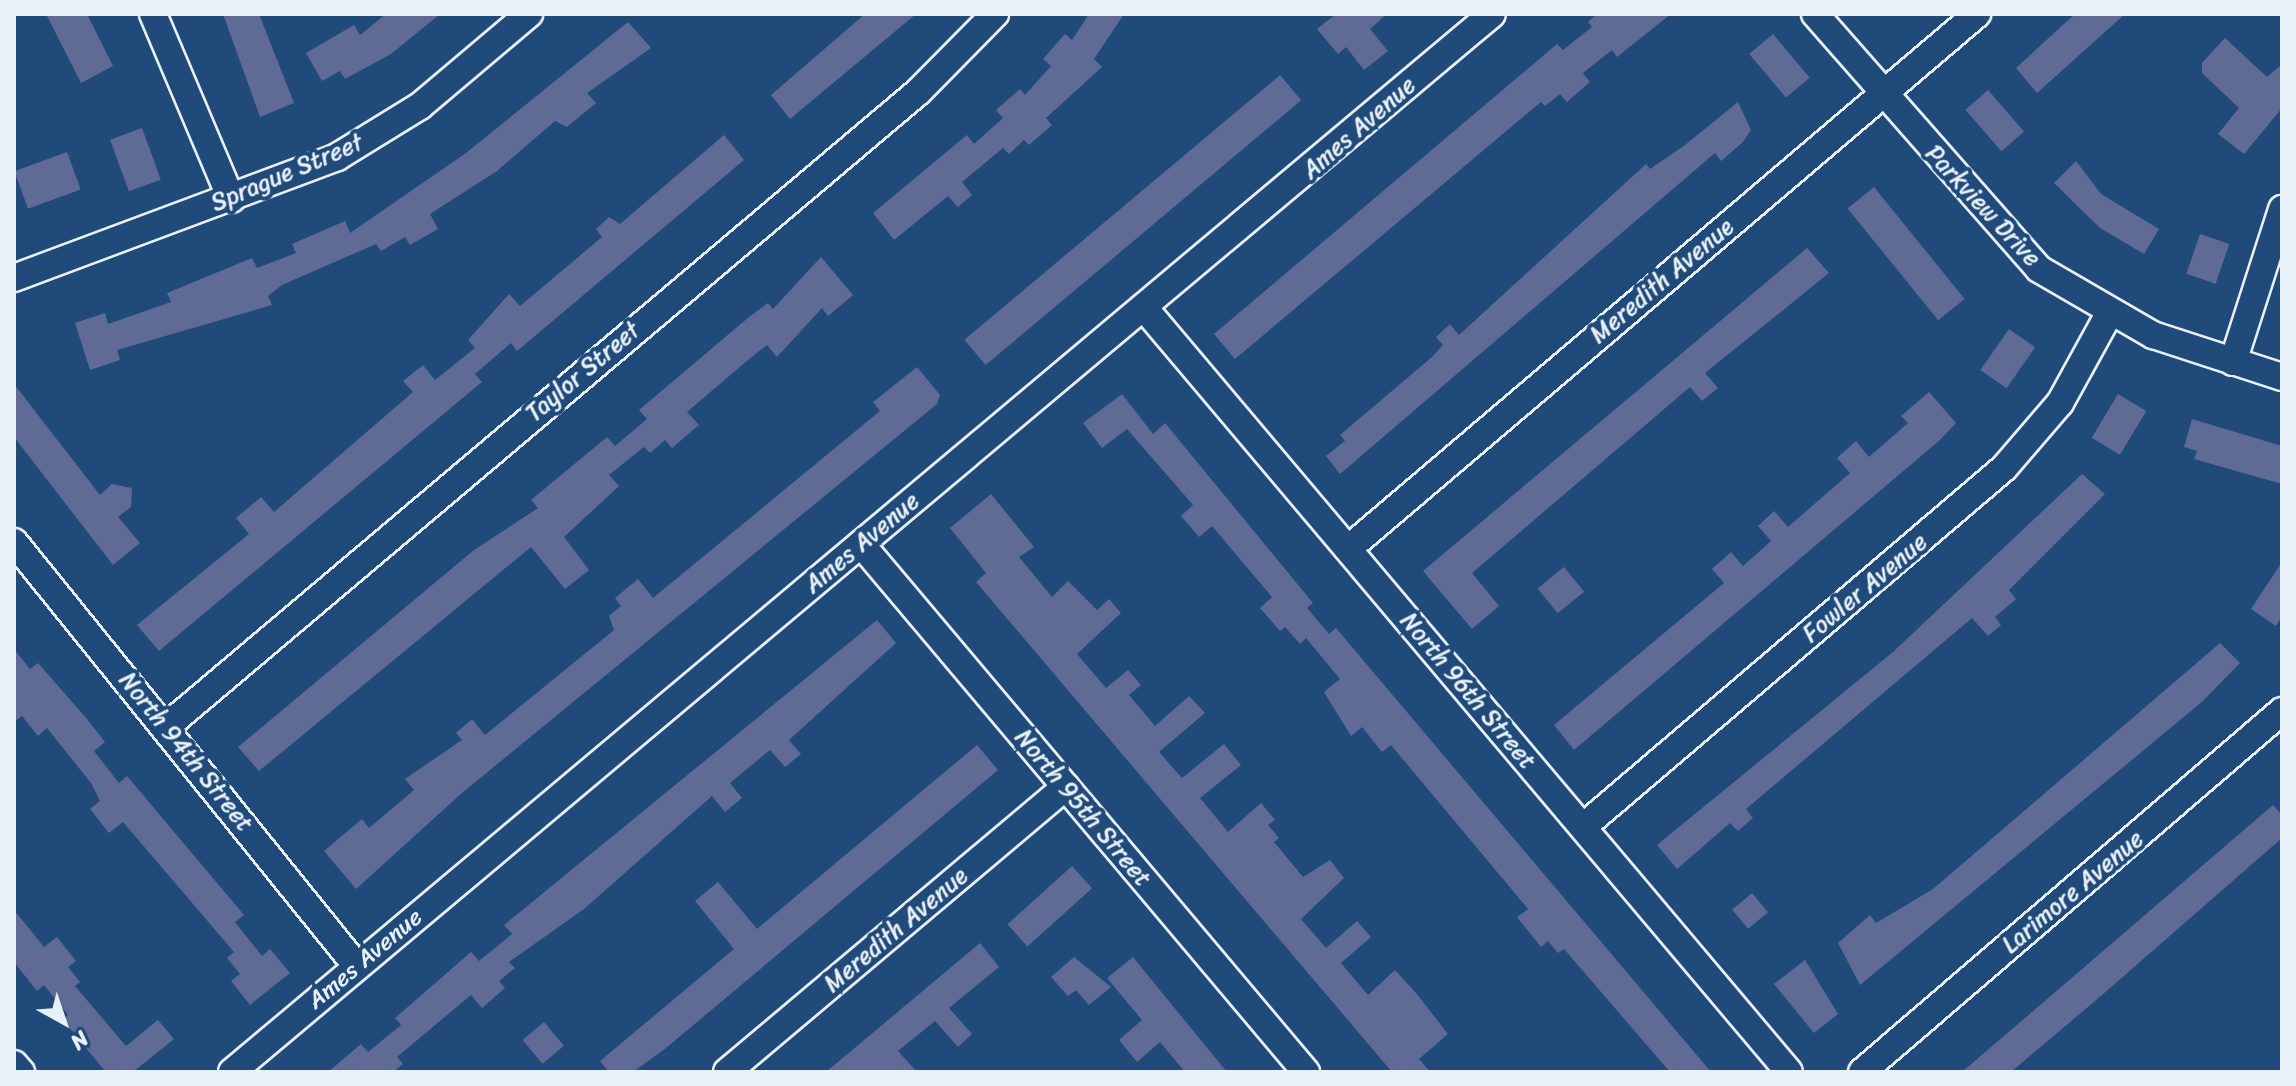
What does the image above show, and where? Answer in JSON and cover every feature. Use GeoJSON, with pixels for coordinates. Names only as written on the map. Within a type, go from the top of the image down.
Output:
{"type":"FeatureCollection","features":[{"type":"Feature","properties":{"kind":"street"},"geometry":{"type":"LineString","coordinates":[[153,14],[231,199]]}},
{"type":"Feature","properties":{"kind":"street","name":"Sprague Street"},"geometry":{"type":"LineString","coordinates":[[14,278],[231,199],[375,135],[529,14]]}},
{"type":"Feature","properties":{"kind":"street","name":"Taylor Street"},"geometry":{"type":"LineString","coordinates":[[166,727],[918,92],[995,14]]}},
{"type":"Feature","properties":{"kind":"street","name":"Ames Avenue"},"geometry":{"type":"LineString","coordinates":[[232,1072],[355,964],[1146,310],[1461,24],[1492,14]]}},
{"type":"Feature","properties":{"kind":"street","name":"Parkview Drive"},"geometry":{"type":"LineString","coordinates":[[1815,14],[2001,233],[2039,269],[2109,314],[2233,362],[2282,377]]}},
{"type":"Feature","properties":{"kind":"street","name":"Meredith Avenue"},"geometry":{"type":"LineString","coordinates":[[1348,549],[1977,14]]}},
{"type":"Feature","properties":{"kind":"street"},"geometry":{"type":"LineString","coordinates":[[2233,362],[2282,209]]}},
{"type":"Feature","properties":{"kind":"street","name":"North 96th Street"},"geometry":{"type":"LineString","coordinates":[[1146,310],[1789,1072]]}},
{"type":"Feature","properties":{"kind":"street","name":"Fowler Avenue"},"geometry":{"type":"LineString","coordinates":[[1583,827],[2004,468],[2060,403],[2109,314]]}},
{"type":"Feature","properties":{"kind":"street","name":"North 94th Street"},"geometry":{"type":"LineString","coordinates":[[14,542],[355,964]]}},
{"type":"Feature","properties":{"kind":"street","name":"North 95th Street"},"geometry":{"type":"LineString","coordinates":[[861,544],[1306,1072]]}},
{"type":"Feature","properties":{"kind":"street","name":"Larimore Avenue"},"geometry":{"type":"LineString","coordinates":[[1862,1072],[2282,711]]}},
{"type":"Feature","properties":{"kind":"street","name":"Meredith Avenue"},"geometry":{"type":"LineString","coordinates":[[727,1072],[1066,787]]}},
{"type":"Feature","properties":{"kind":"street"},"geometry":{"type":"LineString","coordinates":[[14,1064],[21,1072]]}},
{"type":"Feature","properties":{"kind":"building"},"geometry":{"type":"Polygon","coordinates":[[[46,14],[87,14],[113,66],[81,83],[46,14]]]}},
{"type":"Feature","properties":{"kind":"building"},"geometry":{"type":"Polygon","coordinates":[[[223,14],[259,14],[294,103],[260,117],[223,14]]]}},
{"type":"Feature","properties":{"kind":"building"},"geometry":{"type":"Polygon","coordinates":[[[386,14],[440,14],[391,54],[345,79],[340,71],[322,81],[306,53],[354,25],[360,35],[386,14]]]}},
{"type":"Feature","properties":{"kind":"building"},"geometry":{"type":"Polygon","coordinates":[[[865,14],[916,14],[790,119],[771,95],[865,14]]]}},
{"type":"Feature","properties":{"kind":"building"},"geometry":{"type":"Polygon","coordinates":[[[1089,14],[1124,14],[1094,59],[1102,67],[1046,118],[1052,125],[1029,145],[1024,140],[1009,154],[1003,148],[962,182],[972,195],[958,207],[948,196],[894,240],[873,213],[967,135],[974,144],[1003,118],[996,110],[1020,89],[1025,95],[1051,66],[1043,59],[1065,34],[1072,40],[1089,14]]]}},
{"type":"Feature","properties":{"kind":"building"},"geometry":{"type":"Polygon","coordinates":[[[1336,14],[1387,14],[1370,29],[1388,51],[1364,70],[1346,47],[1338,54],[1317,29],[1336,14]]]}},
{"type":"Feature","properties":{"kind":"building"},"geometry":{"type":"Polygon","coordinates":[[[1597,14],[1671,14],[1617,57],[1612,50],[1583,73],[1590,82],[1567,102],[1560,94],[1545,106],[1541,102],[1235,359],[1214,334],[1557,44],[1563,50],[1592,27],[1588,22],[1597,14]]]}},
{"type":"Feature","properties":{"kind":"building"},"geometry":{"type":"Polygon","coordinates":[[[2075,14],[2125,14],[2037,93],[2016,68],[2075,14]]]}},
{"type":"Feature","properties":{"kind":"building"},"geometry":{"type":"Polygon","coordinates":[[[628,22],[651,48],[587,93],[596,103],[567,127],[555,121],[497,171],[430,214],[438,229],[410,245],[405,237],[381,251],[376,244],[282,285],[268,296],[272,305],[117,350],[120,360],[90,370],[75,323],[105,313],[108,324],[171,302],[167,293],[252,258],[257,268],[296,253],[292,244],[345,221],[350,233],[466,153],[628,22]]]}},
{"type":"Feature","properties":{"kind":"building"},"geometry":{"type":"Polygon","coordinates":[[[1773,34],[1810,78],[1786,98],[1749,54],[1773,34]]]}},
{"type":"Feature","properties":{"kind":"building"},"geometry":{"type":"Polygon","coordinates":[[[2225,38],[2267,77],[2282,64],[2282,108],[2244,154],[2218,134],[2239,108],[2202,73],[2202,63],[2225,38]]]}},
{"type":"Feature","properties":{"kind":"building"},"geometry":{"type":"Polygon","coordinates":[[[1280,75],[1301,100],[986,365],[964,340],[1280,75]]]}},
{"type":"Feature","properties":{"kind":"building"},"geometry":{"type":"Polygon","coordinates":[[[1988,90],[2024,132],[2001,151],[1965,110],[1988,90]]]}},
{"type":"Feature","properties":{"kind":"building"},"geometry":{"type":"Polygon","coordinates":[[[1738,102],[1751,130],[1743,142],[1721,161],[1715,153],[1340,474],[1326,456],[1345,441],[1340,435],[1432,357],[1443,345],[1436,337],[1450,324],[1459,335],[1646,164],[1650,169],[1738,102]]]}},
{"type":"Feature","properties":{"kind":"building"},"geometry":{"type":"Polygon","coordinates":[[[142,128],[161,180],[129,191],[110,140],[142,128]]]}},
{"type":"Feature","properties":{"kind":"building"},"geometry":{"type":"Polygon","coordinates":[[[724,135],[744,160],[517,351],[511,343],[475,374],[482,382],[159,651],[137,625],[249,534],[236,518],[261,497],[274,512],[413,392],[403,381],[423,365],[435,380],[475,348],[468,340],[509,294],[520,306],[602,237],[596,229],[609,217],[620,224],[724,135]]]}},
{"type":"Feature","properties":{"kind":"building"},"geometry":{"type":"Polygon","coordinates":[[[67,152],[81,190],[28,209],[14,171],[67,152]]]}},
{"type":"Feature","properties":{"kind":"building"},"geometry":{"type":"Polygon","coordinates":[[[2076,161],[2101,194],[2159,229],[2144,254],[2100,228],[2054,183],[2076,161]]]}},
{"type":"Feature","properties":{"kind":"building"},"geometry":{"type":"Polygon","coordinates":[[[1874,187],[1965,299],[1938,320],[1848,208],[1874,187]]]}},
{"type":"Feature","properties":{"kind":"building"},"geometry":{"type":"Polygon","coordinates":[[[2200,234],[2229,244],[2216,284],[2186,274],[2200,234]]]}},
{"type":"Feature","properties":{"kind":"building"},"geometry":{"type":"Polygon","coordinates":[[[1807,248],[1829,273],[1705,373],[1718,388],[1702,401],[1690,387],[1472,573],[1499,606],[1472,629],[1423,571],[1807,248]]]}},
{"type":"Feature","properties":{"kind":"building"},"geometry":{"type":"Polygon","coordinates":[[[821,257],[853,295],[828,316],[822,308],[777,357],[767,345],[748,360],[687,412],[699,425],[672,448],[665,440],[650,453],[644,447],[609,475],[619,486],[564,537],[589,570],[565,589],[531,547],[259,771],[238,747],[474,550],[538,508],[531,500],[607,437],[615,446],[647,419],[639,410],[749,317],[768,303],[773,309],[821,257]]]}},
{"type":"Feature","properties":{"kind":"building"},"geometry":{"type":"Polygon","coordinates":[[[2009,329],[2035,347],[2007,388],[1980,370],[2009,329]]]}},
{"type":"Feature","properties":{"kind":"building"},"geometry":{"type":"Polygon","coordinates":[[[917,367],[940,395],[937,404],[462,793],[356,889],[324,851],[362,819],[369,828],[414,790],[405,779],[462,740],[456,733],[472,719],[485,735],[614,630],[609,616],[621,606],[615,598],[638,579],[653,598],[880,411],[873,402],[917,367]]]}},
{"type":"Feature","properties":{"kind":"building"},"geometry":{"type":"Polygon","coordinates":[[[14,384],[100,495],[112,484],[132,488],[131,507],[118,517],[140,543],[113,565],[14,437],[14,384]]]}},
{"type":"Feature","properties":{"kind":"building"},"geometry":{"type":"Polygon","coordinates":[[[1929,392],[1956,423],[1940,440],[1574,750],[1554,725],[1724,583],[1712,569],[1731,552],[1743,566],[1771,541],[1758,526],[1774,511],[1788,527],[1850,473],[1837,458],[1856,441],[1869,457],[1908,423],[1901,416],[1929,392]]]}},
{"type":"Feature","properties":{"kind":"building"},"geometry":{"type":"Polygon","coordinates":[[[1122,394],[1153,434],[1165,423],[1313,603],[1307,608],[1329,634],[1336,628],[1711,1072],[1670,1072],[1564,949],[1558,953],[1548,941],[1541,947],[1517,917],[1528,909],[1391,745],[1382,752],[1362,727],[1351,736],[1324,692],[1340,679],[1306,638],[1300,644],[1285,627],[1280,631],[1260,608],[1272,597],[1212,526],[1199,537],[1181,516],[1193,505],[1127,429],[1102,448],[1083,423],[1122,394]]]}},
{"type":"Feature","properties":{"kind":"building"},"geometry":{"type":"Polygon","coordinates":[[[2118,394],[2146,411],[2120,455],[2092,438],[2118,394]]]}},
{"type":"Feature","properties":{"kind":"building"},"geometry":{"type":"Polygon","coordinates":[[[2192,419],[2282,446],[2282,484],[2194,459],[2197,451],[2184,447],[2192,419]]]}},
{"type":"Feature","properties":{"kind":"building"},"geometry":{"type":"Polygon","coordinates":[[[2082,474],[2105,494],[2009,590],[2016,599],[1995,617],[2001,625],[1988,636],[1972,618],[1746,809],[1753,818],[1738,831],[1730,823],[1677,869],[1657,845],[1893,652],[2082,474]]]}},
{"type":"Feature","properties":{"kind":"building"},"geometry":{"type":"Polygon","coordinates":[[[991,494],[1034,547],[1019,557],[1052,597],[1068,581],[1097,610],[1109,599],[1121,613],[1077,654],[1106,688],[1128,670],[1141,685],[1129,695],[1155,726],[1189,696],[1205,713],[1159,752],[1182,778],[1224,744],[1241,765],[1200,798],[1228,832],[1261,803],[1275,820],[1268,825],[1279,838],[1274,842],[1303,877],[1330,860],[1344,878],[1301,919],[1326,948],[1357,921],[1371,937],[1341,963],[1368,995],[1395,970],[1416,993],[1448,1034],[1419,1059],[1430,1072],[1392,1072],[976,582],[986,573],[950,528],[991,494]]]}},
{"type":"Feature","properties":{"kind":"building"},"geometry":{"type":"Polygon","coordinates":[[[2282,562],[2282,616],[2276,626],[2251,609],[2282,562]]]}},
{"type":"Feature","properties":{"kind":"building"},"geometry":{"type":"Polygon","coordinates":[[[1564,567],[1584,592],[1558,613],[1538,588],[1564,567]]]}},
{"type":"Feature","properties":{"kind":"building"},"geometry":{"type":"Polygon","coordinates":[[[877,620],[896,643],[789,740],[801,754],[785,767],[770,750],[730,783],[742,798],[725,812],[712,796],[584,909],[509,962],[515,968],[499,981],[505,988],[482,1008],[471,995],[397,1057],[403,1064],[393,1072],[328,1072],[361,1044],[368,1052],[401,1025],[395,1018],[471,952],[479,961],[512,934],[504,925],[877,620]]]}},
{"type":"Feature","properties":{"kind":"building"},"geometry":{"type":"Polygon","coordinates":[[[2220,643],[2240,663],[2203,701],[1860,985],[1838,943],[1870,915],[1876,923],[1933,889],[2220,643]]]}},
{"type":"Feature","properties":{"kind":"building"},"geometry":{"type":"Polygon","coordinates":[[[14,649],[30,669],[38,663],[87,719],[105,742],[94,751],[119,783],[127,776],[244,915],[235,922],[262,956],[270,949],[290,973],[250,1005],[231,981],[240,974],[227,958],[234,952],[123,822],[109,833],[90,809],[100,801],[91,783],[47,728],[38,736],[22,716],[14,722],[14,649]]]}},
{"type":"Feature","properties":{"kind":"building"},"geometry":{"type":"Polygon","coordinates":[[[977,745],[998,770],[666,1048],[633,1072],[609,1072],[600,1061],[734,949],[695,901],[718,882],[757,929],[977,745]]]}},
{"type":"Feature","properties":{"kind":"building"},"geometry":{"type":"Polygon","coordinates":[[[2273,805],[2282,815],[2282,838],[2102,995],[2011,1072],[1962,1072],[2273,805]]]}},
{"type":"Feature","properties":{"kind":"building"},"geometry":{"type":"Polygon","coordinates":[[[1072,866],[1092,888],[1027,947],[1007,924],[1072,866]]]}},
{"type":"Feature","properties":{"kind":"building"},"geometry":{"type":"Polygon","coordinates":[[[1752,893],[1768,912],[1748,929],[1732,910],[1752,893]]]}},
{"type":"Feature","properties":{"kind":"building"},"geometry":{"type":"Polygon","coordinates":[[[14,910],[44,947],[57,937],[76,961],[68,967],[80,982],[75,986],[126,1046],[158,1020],[174,1039],[133,1072],[106,1072],[62,1020],[68,1015],[44,985],[37,991],[14,962],[14,910]]]}},
{"type":"Feature","properties":{"kind":"building"},"geometry":{"type":"Polygon","coordinates":[[[980,943],[999,967],[949,1008],[972,1034],[958,1047],[935,1021],[898,1051],[917,1072],[826,1072],[980,943]]]}},
{"type":"Feature","properties":{"kind":"building"},"geometry":{"type":"Polygon","coordinates":[[[1074,957],[1111,987],[1089,1005],[1076,990],[1068,996],[1051,977],[1074,957]]]}},
{"type":"Feature","properties":{"kind":"building"},"geometry":{"type":"Polygon","coordinates":[[[1133,957],[1227,1072],[1185,1072],[1160,1042],[1137,1062],[1119,1040],[1142,1020],[1107,978],[1133,957]]]}},
{"type":"Feature","properties":{"kind":"building"},"geometry":{"type":"Polygon","coordinates":[[[1805,960],[1838,1014],[1814,1033],[1774,984],[1805,960]]]}},
{"type":"Feature","properties":{"kind":"building"},"geometry":{"type":"Polygon","coordinates":[[[544,1022],[564,1046],[542,1064],[523,1040],[544,1022]]]}}]}
